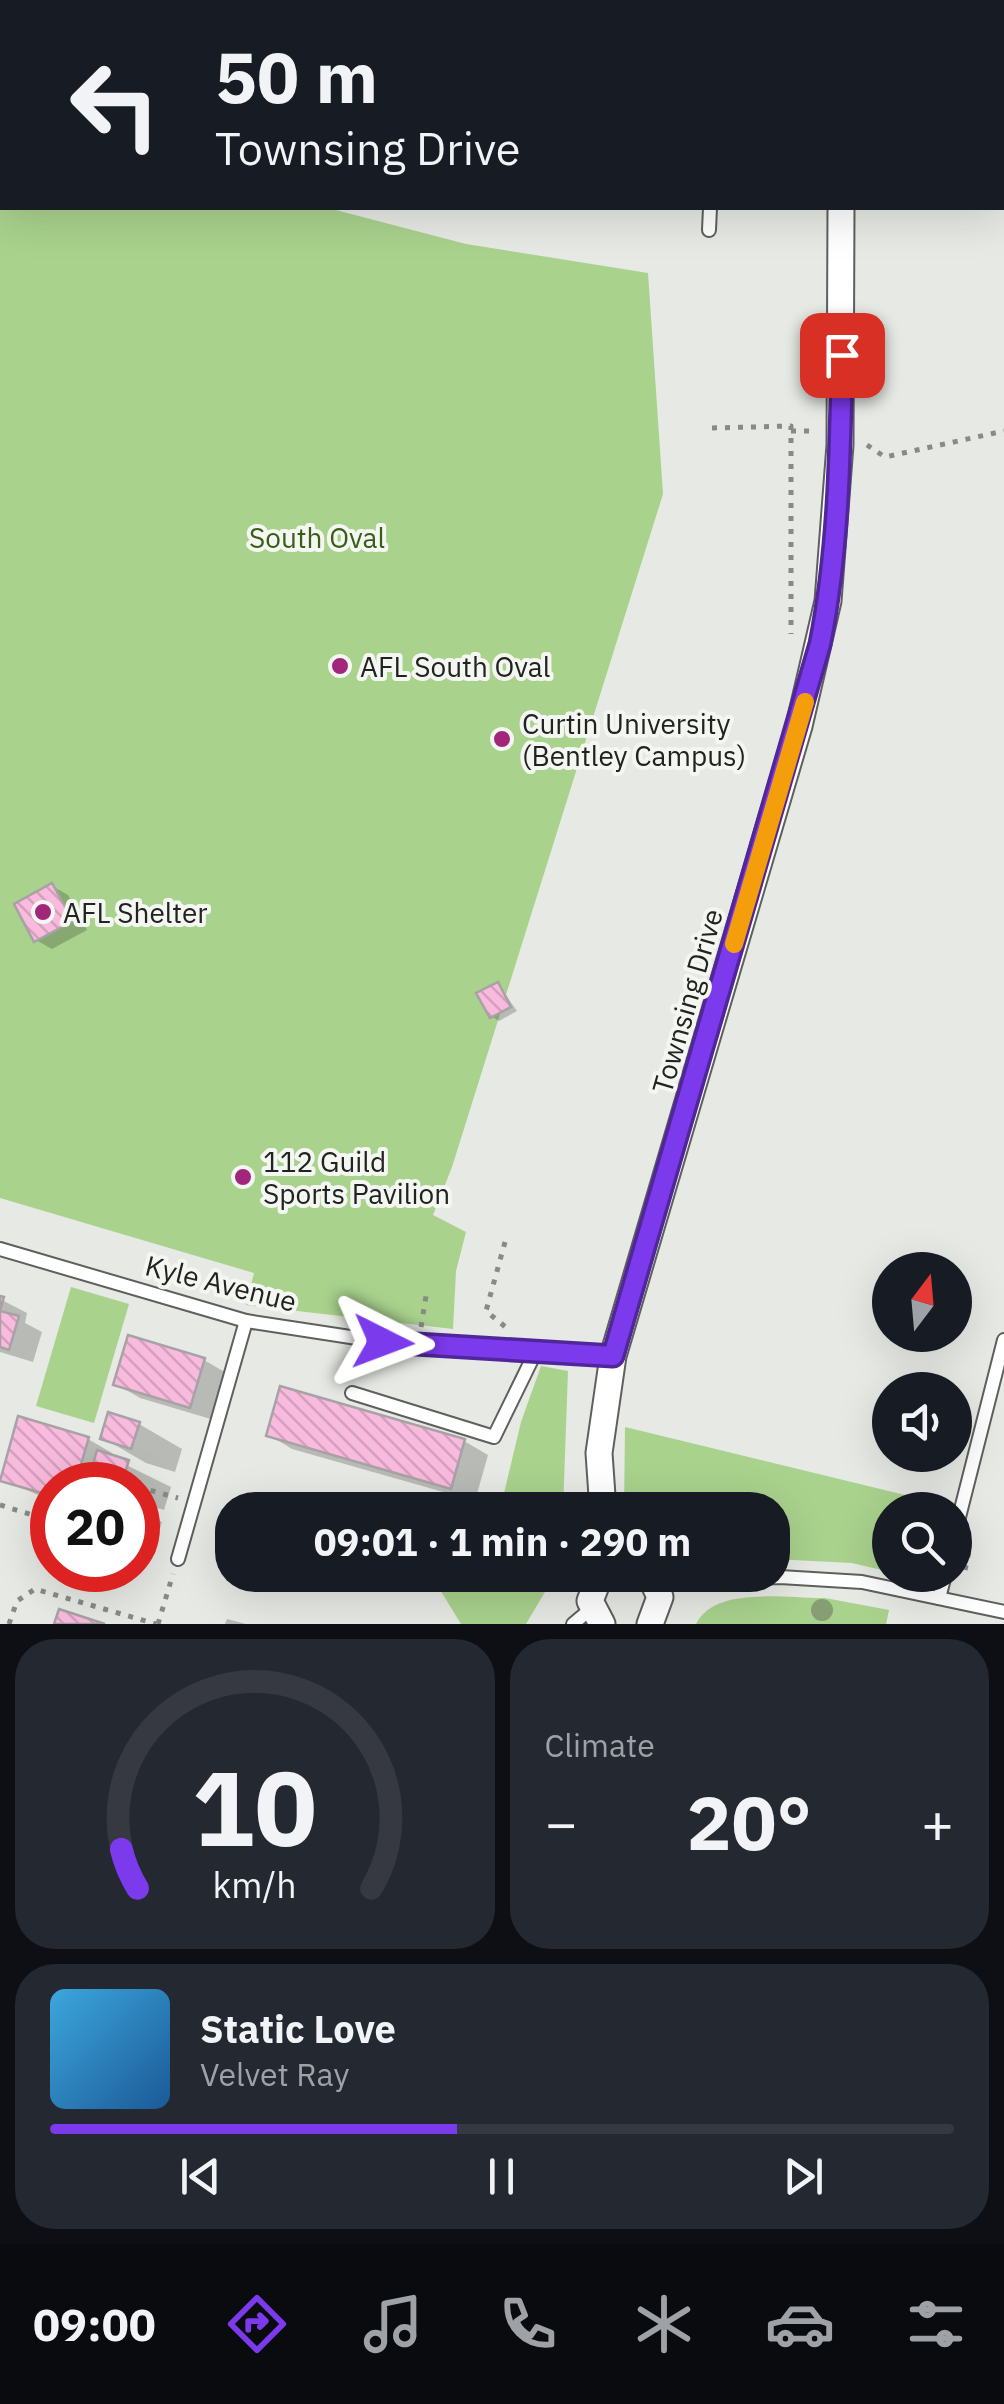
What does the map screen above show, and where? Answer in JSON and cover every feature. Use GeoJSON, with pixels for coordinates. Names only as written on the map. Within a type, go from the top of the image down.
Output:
{"type":"FeatureCollection","features":[{"type":"Feature","properties":{"kind":"street","name":"Townsing Drive"},"geometry":{"type":"LineString","coordinates":[[602,1492],[600,1453],[613,1356],[799,726],[826,615],[840,445],[841,210]]}},
{"type":"Feature","properties":{"kind":"lane"},"geometry":{"type":"LineString","coordinates":[[709,230],[710,210]]}},
{"type":"Feature","properties":{"kind":"lane","name":"Kyle Avenue"},"geometry":{"type":"LineString","coordinates":[[0,1249],[246,1321],[383,1342],[613,1356]]}},
{"type":"Feature","properties":{"kind":"lane"},"geometry":{"type":"LineString","coordinates":[[178,1559],[246,1321]]}},
{"type":"Feature","properties":{"kind":"lane"},"geometry":{"type":"LineString","coordinates":[[965,1492],[1004,1340]]}},
{"type":"Feature","properties":{"kind":"lane"},"geometry":{"type":"LineString","coordinates":[[352,1393],[494,1436],[536,1351]]}},
{"type":"Feature","properties":{"kind":"lane"},"geometry":{"type":"LineString","coordinates":[[656,1602],[780,1577],[862,1582],[1004,1612]]}},
{"type":"Feature","properties":{"kind":"lane"},"geometry":{"type":"LineString","coordinates":[[939,1598],[940,1592]]}},
{"type":"Feature","properties":{"kind":"path"},"geometry":{"type":"LineString","coordinates":[[712,428],[791,426],[791,653]]}},
{"type":"Feature","properties":{"kind":"path"},"geometry":{"type":"LineString","coordinates":[[864,431],[867,447],[885,457],[1004,430]]}},
{"type":"Feature","properties":{"kind":"path"},"geometry":{"type":"LineString","coordinates":[[791,431],[823,431]]}},
{"type":"Feature","properties":{"kind":"path"},"geometry":{"type":"LineString","coordinates":[[505,1242],[486,1311],[510,1331]]}},
{"type":"Feature","properties":{"kind":"path"},"geometry":{"type":"LineString","coordinates":[[160,1492],[194,1502]]}},
{"type":"Feature","properties":{"kind":"path"},"geometry":{"type":"LineString","coordinates":[[0,1505],[30,1514]]}},
{"type":"Feature","properties":{"kind":"path"},"geometry":{"type":"LineString","coordinates":[[9,1624],[17,1601],[36,1589],[157,1624],[178,1559]]}},
{"type":"Feature","properties":{"kind":"green space","name":"South Oval"},"geometry":{"type":"Polygon","coordinates":[[[0,210],[336,210],[466,244],[648,273],[663,494],[452,1167],[433,1215],[466,1232],[456,1271],[453,1329],[246,1305],[254,1273],[0,1198],[0,210]]]}},
{"type":"Feature","properties":{"kind":"green space"},"geometry":{"type":"Polygon","coordinates":[[[71,1287],[129,1304],[94,1423],[36,1406],[71,1287]]]}},
{"type":"Feature","properties":{"kind":"green space"},"geometry":{"type":"Polygon","coordinates":[[[541,1366],[568,1371],[564,1492],[504,1492],[521,1422],[541,1366]]]}},
{"type":"Feature","properties":{"kind":"green space"},"geometry":{"type":"Polygon","coordinates":[[[625,1427],[893,1492],[872,1492],[872,1568],[790,1560],[790,1492],[624,1492],[625,1427]]]}},
{"type":"Feature","properties":{"kind":"green space"},"geometry":{"type":"Polygon","coordinates":[[[441,1592],[545,1592],[526,1624],[461,1624],[441,1592]]]}},
{"type":"Feature","properties":{"kind":"green space"},"geometry":{"type":"Polygon","coordinates":[[[825,1598],[889,1610],[886,1624],[696,1624],[705,1612],[735,1599],[825,1598]]]}},
{"type":"Feature","properties":{"kind":"building","name":"AFL Shelter"},"geometry":{"type":"Polygon","coordinates":[[[52,883],[73,921],[34,942],[14,904],[52,883]]]}},
{"type":"Feature","properties":{"kind":"building"},"geometry":{"type":"Polygon","coordinates":[[[498,982],[511,1007],[490,1018],[476,993],[498,982]]]}},
{"type":"Feature","properties":{"kind":"building"},"geometry":{"type":"Polygon","coordinates":[[[0,1311],[19,1316],[9,1350],[0,1347],[0,1311]]]}},
{"type":"Feature","properties":{"kind":"building"},"geometry":{"type":"Polygon","coordinates":[[[128,1335],[205,1358],[190,1408],[113,1385],[128,1335]]]}},
{"type":"Feature","properties":{"kind":"building"},"geometry":{"type":"Polygon","coordinates":[[[280,1386],[465,1439],[451,1489],[266,1436],[280,1386]]]}},
{"type":"Feature","properties":{"kind":"building"},"geometry":{"type":"Polygon","coordinates":[[[108,1412],[140,1422],[131,1449],[100,1439],[108,1412]]]}},
{"type":"Feature","properties":{"kind":"building"},"geometry":{"type":"Polygon","coordinates":[[[18,1416],[89,1437],[82,1462],[30,1462],[30,1490],[0,1481],[18,1416]]]}},
{"type":"Feature","properties":{"kind":"building"},"geometry":{"type":"Polygon","coordinates":[[[97,1450],[129,1460],[128,1462],[94,1462],[97,1450]]]}},
{"type":"Feature","properties":{"kind":"building"},"geometry":{"type":"Polygon","coordinates":[[[59,1609],[105,1624],[54,1624],[59,1609]]]}},
{"type":"Feature","properties":{"kind":"slow traffic"},"geometry":{"type":"LineString","coordinates":[[734,944],[805,702]]}},
{"type":"Feature","properties":{"kind":"place","name":"AFL South Oval"},"geometry":{"type":"Point","coordinates":[340,666]}},
{"type":"Feature","properties":{"kind":"place","name":"Curtin University (Bentley Campus)"},"geometry":{"type":"Point","coordinates":[502,739]}},
{"type":"Feature","properties":{"kind":"place","name":"AFL Shelter"},"geometry":{"type":"Point","coordinates":[43,912]}},
{"type":"Feature","properties":{"kind":"place","name":"112 Guild Sports Pavilion"},"geometry":{"type":"Point","coordinates":[243,1177]}},
{"type":"Feature","properties":{"kind":"route"},"geometry":{"type":"LineString","coordinates":[[383,1342],[613,1356],[820,644],[828,601],[839,478],[842,355]]}}]}
